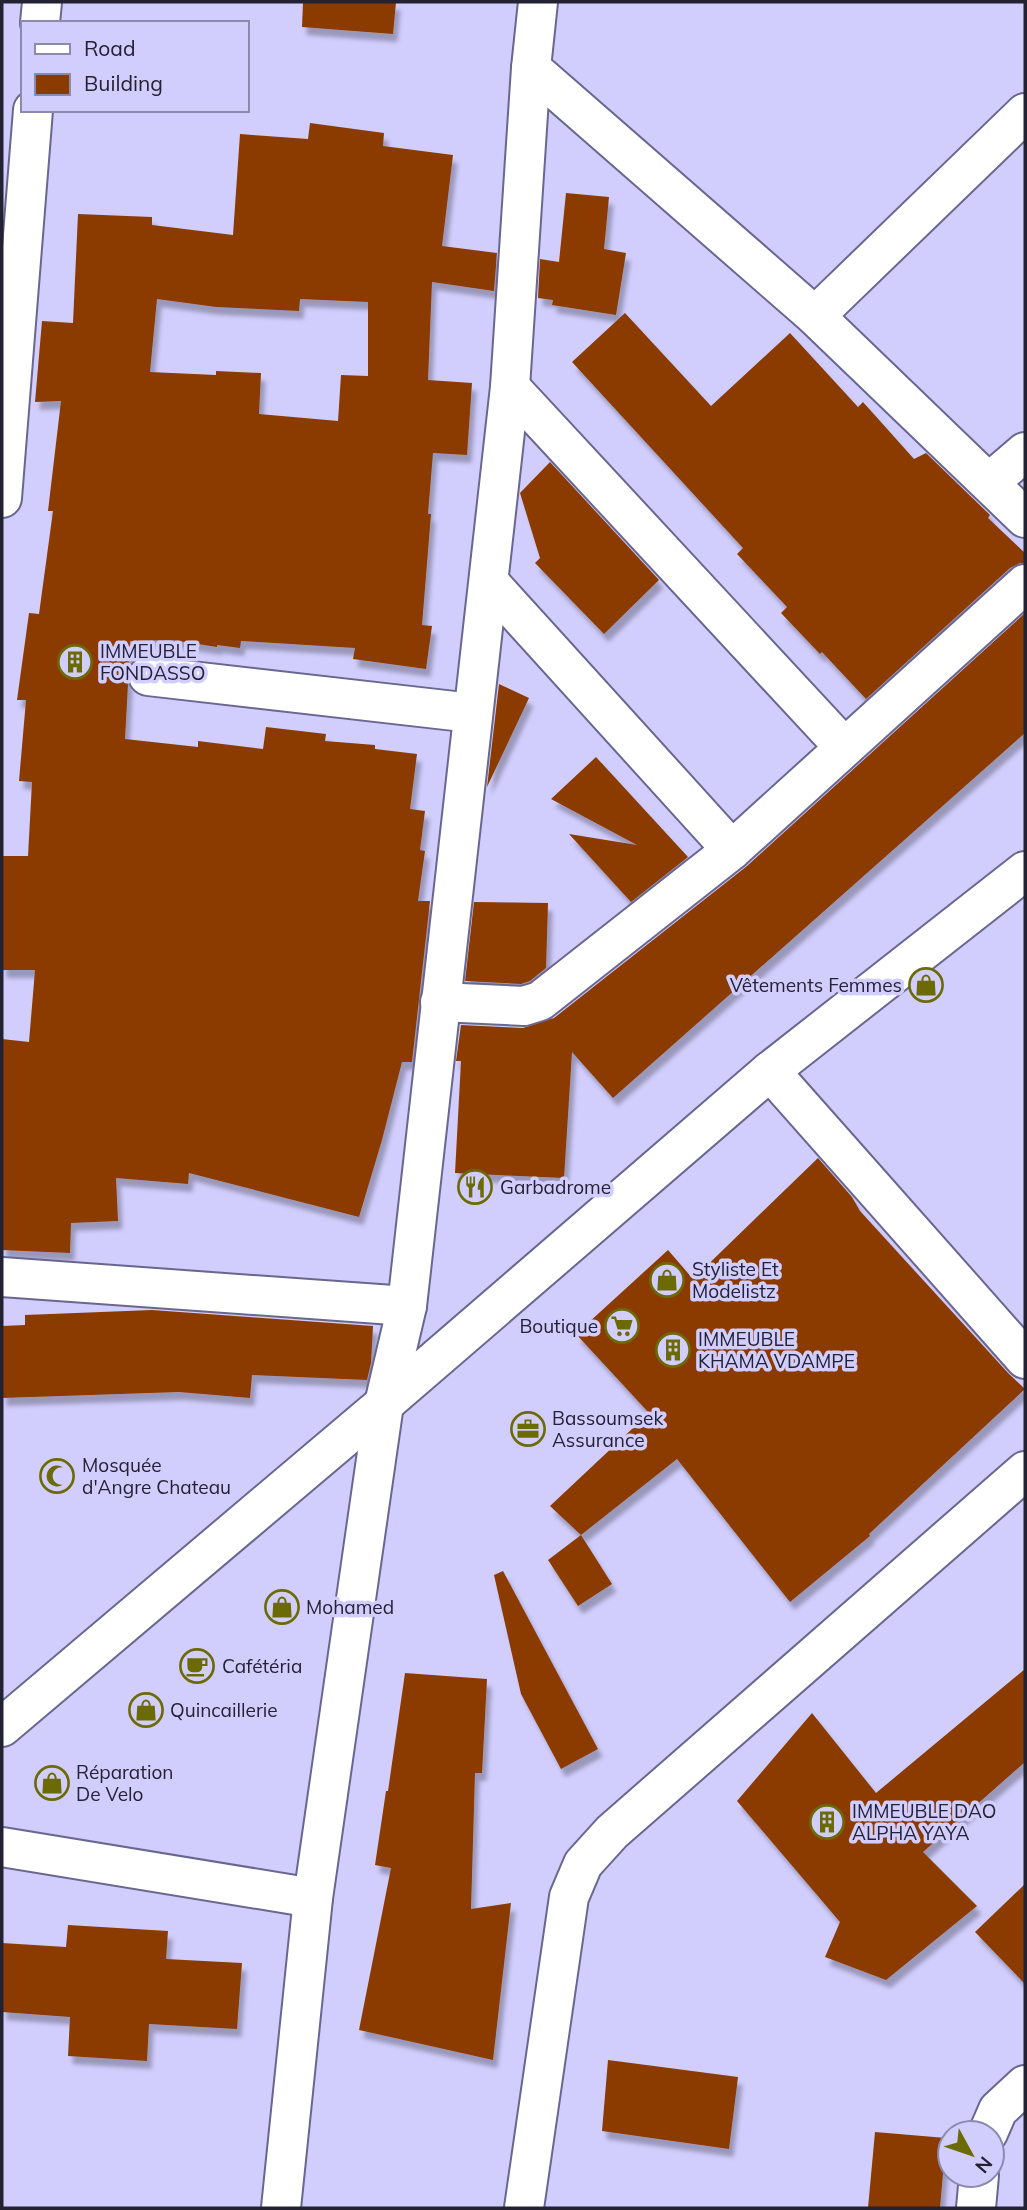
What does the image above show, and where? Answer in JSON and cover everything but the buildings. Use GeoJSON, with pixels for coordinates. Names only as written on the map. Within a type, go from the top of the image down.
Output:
{"type":"FeatureCollection","features":[{"type":"Feature","properties":{"kind":"street"},"geometry":{"type":"LineString","coordinates":[[40,21],[42,2]]}},
{"type":"Feature","properties":{"kind":"street"},"geometry":{"type":"LineString","coordinates":[[281,2208],[313,1898],[384,1404],[407,1306],[510,387],[531,68],[538,2]]}},
{"type":"Feature","properties":{"kind":"street"},"geometry":{"type":"LineString","coordinates":[[531,68],[815,316],[1025,518]]}},
{"type":"Feature","properties":{"kind":"street"},"geometry":{"type":"LineString","coordinates":[[2,498],[33,112]]}},
{"type":"Feature","properties":{"kind":"street"},"geometry":{"type":"LineString","coordinates":[[815,316],[1025,113]]}},
{"type":"Feature","properties":{"kind":"street"},"geometry":{"type":"LineString","coordinates":[[510,387],[844,747]]}},
{"type":"Feature","properties":{"kind":"street"},"geometry":{"type":"LineString","coordinates":[[990,482],[1025,452]]}},
{"type":"Feature","properties":{"kind":"street"},"geometry":{"type":"LineString","coordinates":[[489,582],[732,850]]}},
{"type":"Feature","properties":{"kind":"street"},"geometry":{"type":"LineString","coordinates":[[440,1002],[524,1006],[540,1001],[732,850],[1025,584]]}},
{"type":"Feature","properties":{"kind":"street"},"geometry":{"type":"LineString","coordinates":[[148,676],[472,713]]}},
{"type":"Feature","properties":{"kind":"street"},"geometry":{"type":"LineString","coordinates":[[2,1727],[384,1404],[770,1071],[1025,871]]}},
{"type":"Feature","properties":{"kind":"street"},"geometry":{"type":"LineString","coordinates":[[770,1071],[1025,1359]]}},
{"type":"Feature","properties":{"kind":"street"},"geometry":{"type":"LineString","coordinates":[[2,1277],[407,1306]]}},
{"type":"Feature","properties":{"kind":"street"},"geometry":{"type":"LineString","coordinates":[[524,2208],[569,1897],[583,1864],[612,1832],[1025,1471]]}},
{"type":"Feature","properties":{"kind":"street"},"geometry":{"type":"LineString","coordinates":[[2,1847],[313,1898]]}},
{"type":"Feature","properties":{"kind":"street"},"geometry":{"type":"LineString","coordinates":[[994,2119],[998,2110],[1025,2085]]}},
{"type":"Feature","properties":{"kind":"street"},"geometry":{"type":"LineString","coordinates":[[976,2208],[978,2189]]}},
{"type":"Feature","properties":{"kind":"place","name":"IMMEUBLE FONDASSO"},"geometry":{"type":"Point","coordinates":[75,662]}},
{"type":"Feature","properties":{"kind":"place","name":"Vêtements Femmes"},"geometry":{"type":"Point","coordinates":[926,985]}},
{"type":"Feature","properties":{"kind":"place","name":"Garbadrome"},"geometry":{"type":"Point","coordinates":[475,1187]}},
{"type":"Feature","properties":{"kind":"place","name":"Styliste Et Modelistz"},"geometry":{"type":"Point","coordinates":[667,1280]}},
{"type":"Feature","properties":{"kind":"place","name":"Boutique"},"geometry":{"type":"Point","coordinates":[622,1326]}},
{"type":"Feature","properties":{"kind":"place","name":"IMMEUBLE KHAMA VDAMPE"},"geometry":{"type":"Point","coordinates":[673,1350]}},
{"type":"Feature","properties":{"kind":"place","name":"Bassoumsek Assurance"},"geometry":{"type":"Point","coordinates":[528,1429]}},
{"type":"Feature","properties":{"kind":"place","name":"Mosquée d'Angre Chateau"},"geometry":{"type":"Point","coordinates":[57,1476]}},
{"type":"Feature","properties":{"kind":"place","name":"Mohamed"},"geometry":{"type":"Point","coordinates":[282,1607]}},
{"type":"Feature","properties":{"kind":"place","name":"Cafétéria"},"geometry":{"type":"Point","coordinates":[197,1666]}},
{"type":"Feature","properties":{"kind":"place","name":"Quincaillerie"},"geometry":{"type":"Point","coordinates":[146,1710]}},
{"type":"Feature","properties":{"kind":"place","name":"Réparation De Velo"},"geometry":{"type":"Point","coordinates":[52,1783]}},
{"type":"Feature","properties":{"kind":"place","name":"IMMEUBLE DAO ALPHA YAYA"},"geometry":{"type":"Point","coordinates":[827,1822]}}]}
